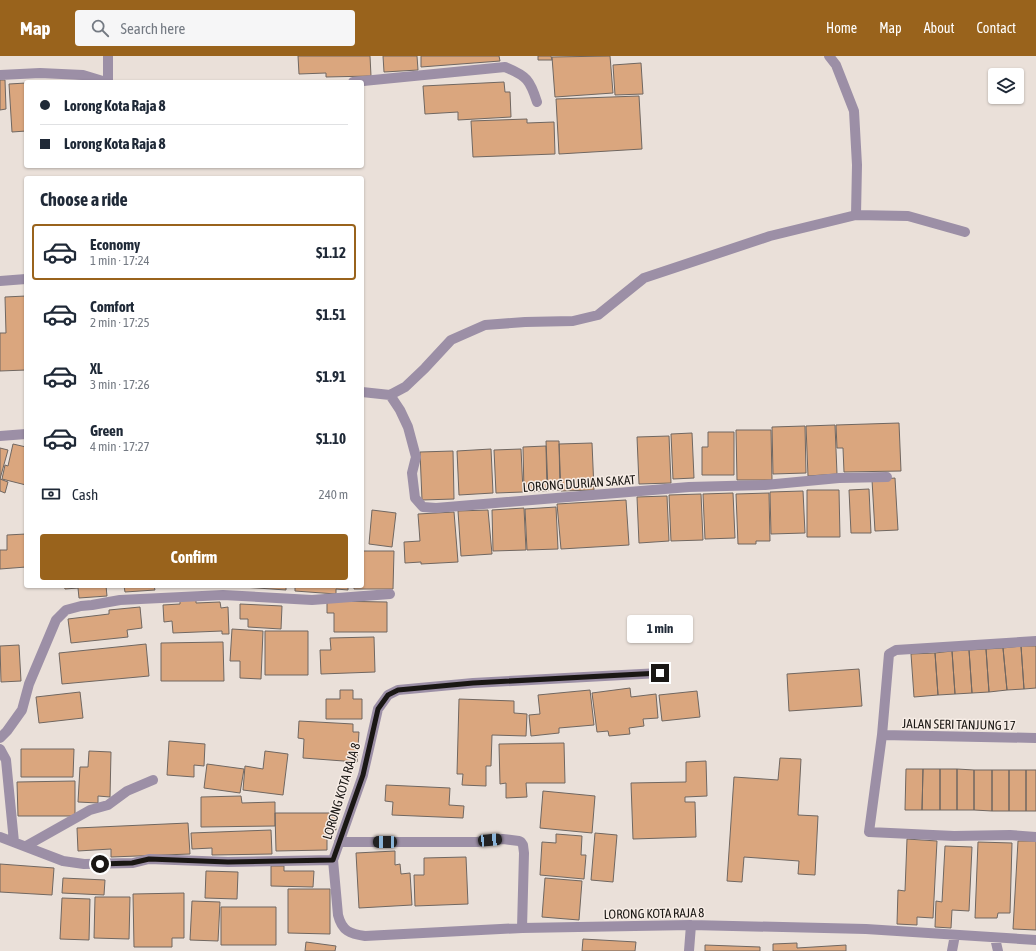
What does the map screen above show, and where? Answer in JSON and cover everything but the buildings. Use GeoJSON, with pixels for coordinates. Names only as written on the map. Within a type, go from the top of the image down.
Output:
{"type":"FeatureCollection","features":[{"type":"Feature","properties":{"kind":"street"},"geometry":{"type":"LineString","coordinates":[[107,80],[108,56]]}},
{"type":"Feature","properties":{"kind":"street"},"geometry":{"type":"LineString","coordinates":[[829,56],[836,65],[854,111],[857,165],[856,216]]}},
{"type":"Feature","properties":{"kind":"street"},"geometry":{"type":"LineString","coordinates":[[364,81],[505,68],[521,74],[532,87],[537,102]]}},
{"type":"Feature","properties":{"kind":"street"},"geometry":{"type":"LineString","coordinates":[[0,75],[40,73],[83,75],[100,80]]}},
{"type":"Feature","properties":{"kind":"street"},"geometry":{"type":"LineString","coordinates":[[364,392],[390,395],[405,387],[451,340],[485,325],[573,321],[598,314],[644,278],[770,236],[856,216],[908,216],[965,232]]}},
{"type":"Feature","properties":{"kind":"street"},"geometry":{"type":"LineString","coordinates":[[0,281],[24,279]]}},
{"type":"Feature","properties":{"kind":"street","name":"LORONG DURIAN SAKAT"},"geometry":{"type":"LineString","coordinates":[[390,395],[400,410],[408,427],[416,457],[412,473],[415,498],[423,508],[689,487],[765,485],[839,478],[887,477]]}},
{"type":"Feature","properties":{"kind":"street"},"geometry":{"type":"LineString","coordinates":[[0,436],[24,434]]}},
{"type":"Feature","properties":{"kind":"street"},"geometry":{"type":"LineString","coordinates":[[0,738],[22,710],[29,684],[56,620],[66,610],[81,606],[120,600],[223,595],[312,600],[390,594]]}},
{"type":"Feature","properties":{"kind":"street"},"geometry":{"type":"LineString","coordinates":[[1036,641],[896,650],[889,654],[882,735],[869,832],[954,836],[1010,835],[1036,837]]}},
{"type":"Feature","properties":{"kind":"street","name":"LORONG KOTA RAJA 8"},"geometry":{"type":"LineString","coordinates":[[660,673],[473,683],[398,690],[388,695],[378,709],[363,775],[333,860],[340,924],[346,930],[355,935],[365,936],[522,928],[691,926],[866,929],[1036,940]]}},
{"type":"Feature","properties":{"kind":"street","name":"JALAN SERI TANJUNG 17"},"geometry":{"type":"LineString","coordinates":[[882,735],[1036,738]]}},
{"type":"Feature","properties":{"kind":"street"},"geometry":{"type":"LineString","coordinates":[[0,750],[5,756],[7,763],[14,842]]}},
{"type":"Feature","properties":{"kind":"street"},"geometry":{"type":"LineString","coordinates":[[26,846],[90,810],[108,805],[127,791],[153,780]]}},
{"type":"Feature","properties":{"kind":"street","name":"LORONG KOTA RAJA 8"},"geometry":{"type":"LineString","coordinates":[[0,837],[63,861],[84,864],[132,863],[149,859],[228,862],[333,860]]}},
{"type":"Feature","properties":{"kind":"street"},"geometry":{"type":"LineString","coordinates":[[339,842],[477,842],[503,839],[519,841],[523,845],[524,853],[522,928]]}},
{"type":"Feature","properties":{"kind":"street"},"geometry":{"type":"LineString","coordinates":[[689,951],[691,926]]}},
{"type":"Feature","properties":{"kind":"street"},"geometry":{"type":"LineString","coordinates":[[952,951],[954,935]]}},
{"type":"Feature","properties":{"kind":"street"},"geometry":{"type":"LineString","coordinates":[[995,938],[998,951]]}},
{"type":"Feature","properties":{"kind":"route"},"geometry":{"type":"LineString","coordinates":[[100,864],[132,863],[149,859],[228,862],[333,860],[363,775],[378,709],[388,695],[398,690],[473,683],[660,673]]}}]}
